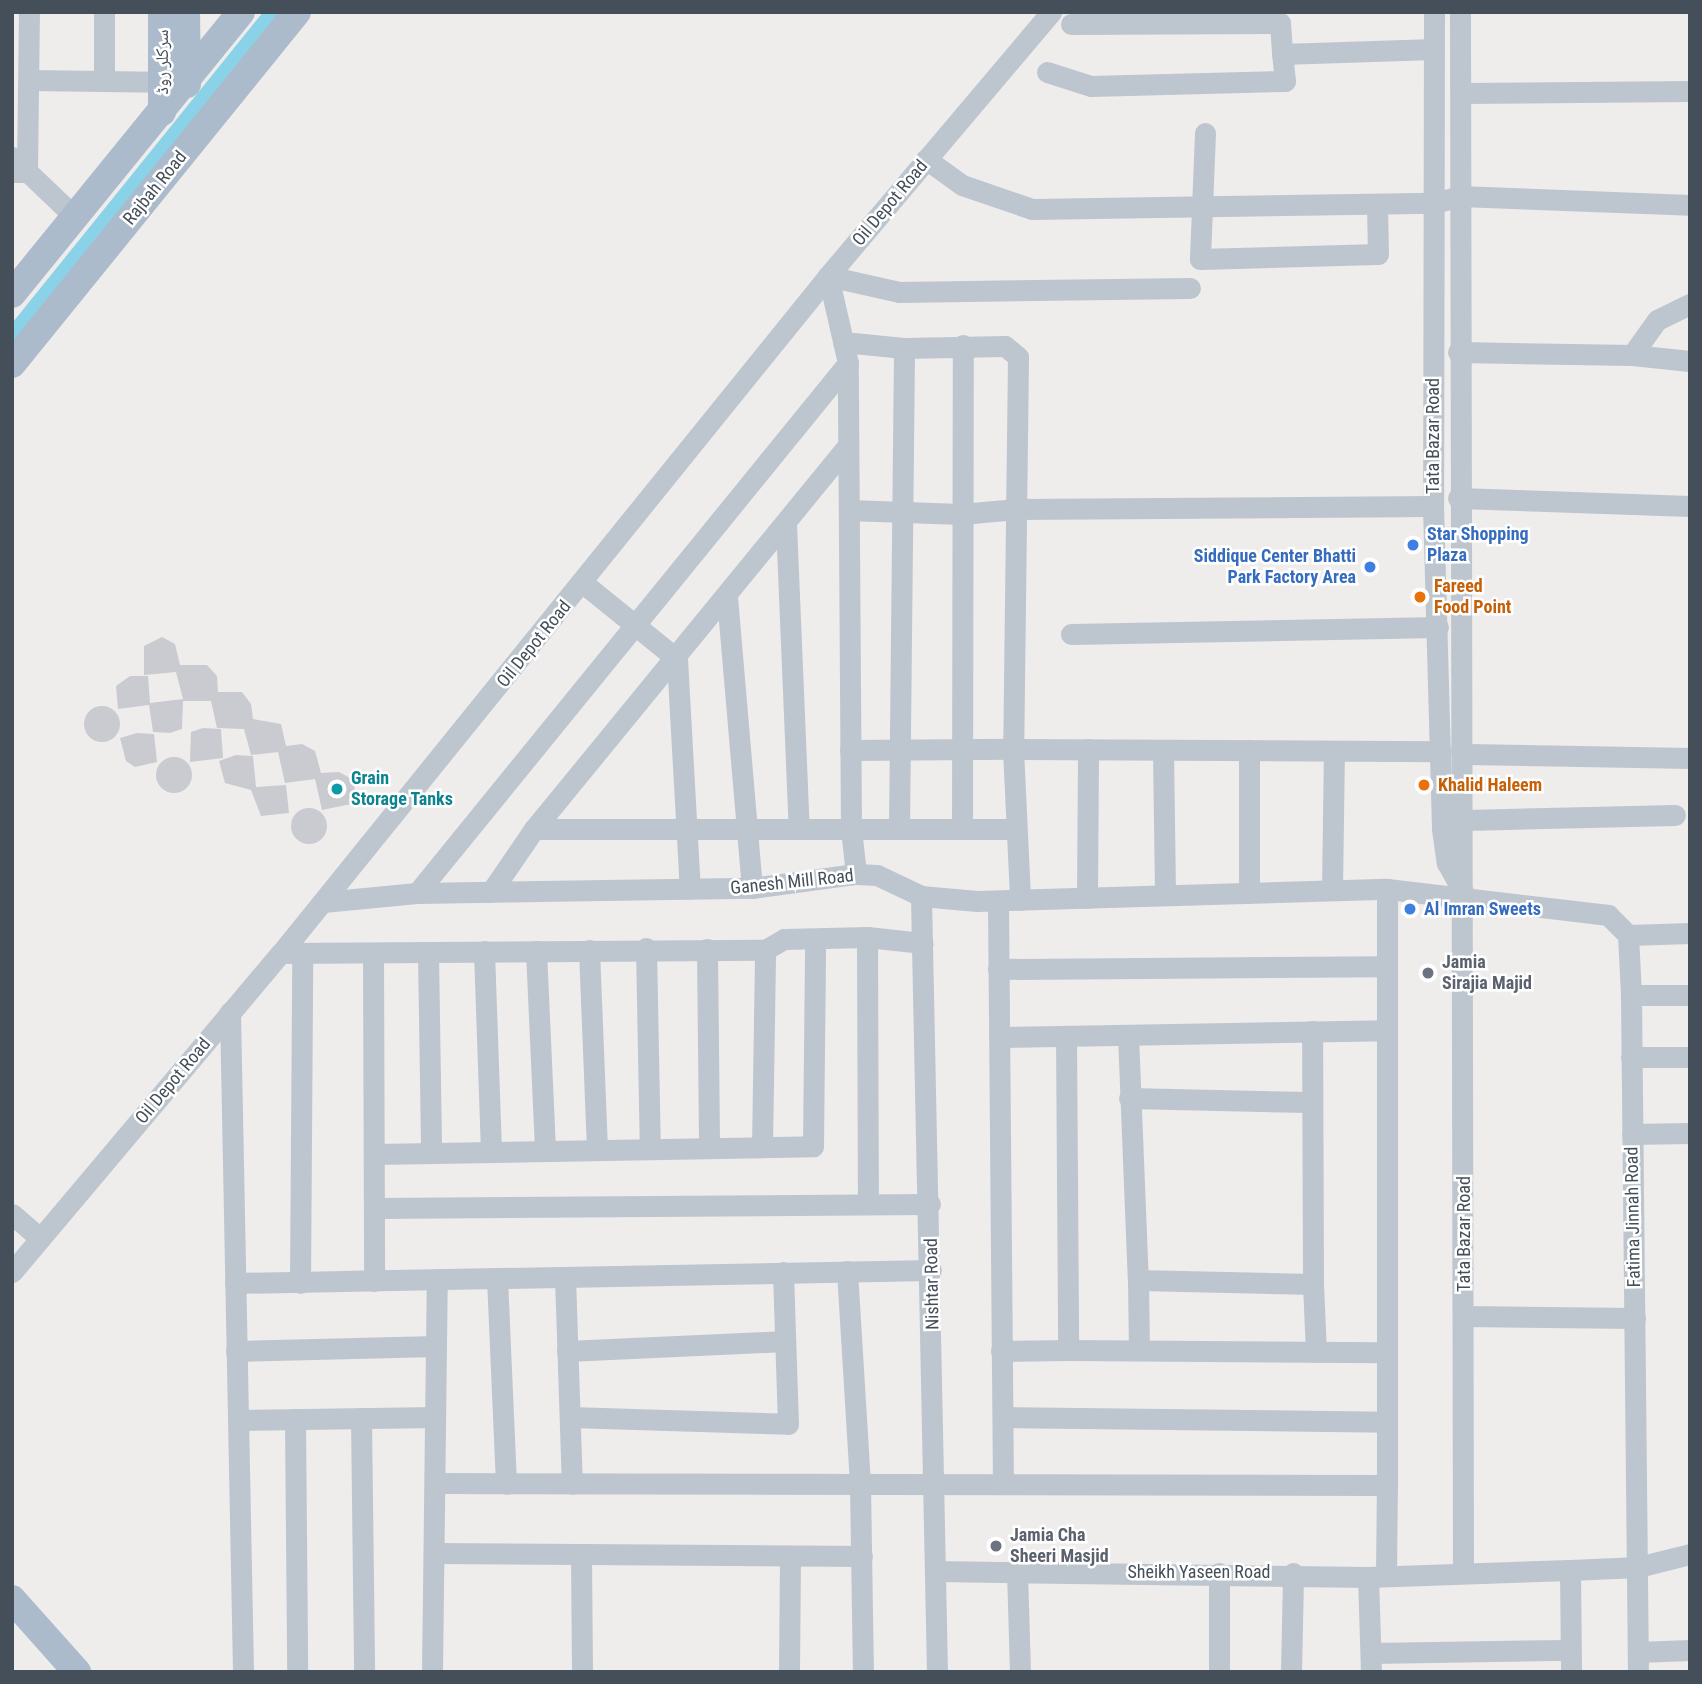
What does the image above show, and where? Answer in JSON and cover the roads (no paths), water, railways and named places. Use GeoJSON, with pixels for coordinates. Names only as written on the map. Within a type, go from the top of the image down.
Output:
{"type":"FeatureCollection","features":[{"type":"Feature","properties":{"kind":"main road","name":"Rajbah Road"},"geometry":{"type":"LineString","coordinates":[[12,364],[297,12]]}},
{"type":"Feature","properties":{"kind":"main road"},"geometry":{"type":"LineString","coordinates":[[12,293],[162,112],[174,82],[178,14],[233,22]]}},
{"type":"Feature","properties":{"kind":"main road"},"geometry":{"type":"LineString","coordinates":[[174,82],[233,22]]}},
{"type":"Feature","properties":{"kind":"main road"},"geometry":{"type":"LineString","coordinates":[[12,1599],[77,1672]]}},
{"type":"Feature","properties":{"kind":"main road"},"geometry":{"type":"LineString","coordinates":[[12,1627],[53,1672]]}},
{"type":"Feature","properties":{"kind":"street"},"geometry":{"type":"LineString","coordinates":[[29,12],[29,80],[17,167],[74,216]]}},
{"type":"Feature","properties":{"kind":"street"},"geometry":{"type":"LineString","coordinates":[[104,12],[104,77]]}},
{"type":"Feature","properties":{"kind":"street","name":"Oil Depot Road"},"geometry":{"type":"LineString","coordinates":[[12,1272],[230,1012],[292,955],[323,902],[828,276],[1051,12]]}},
{"type":"Feature","properties":{"kind":"street","name":"Tata Bazar Road"},"geometry":{"type":"LineString","coordinates":[[1433,12],[1433,506],[1441,751],[1447,863],[1465,895]]}},
{"type":"Feature","properties":{"kind":"street","name":"Tata Bazar Road"},"geometry":{"type":"LineString","coordinates":[[1460,12],[1458,498],[1466,754],[1463,1572]]}},
{"type":"Feature","properties":{"kind":"street"},"geometry":{"type":"LineString","coordinates":[[1047,72],[1091,86],[1285,82],[1280,23],[1071,24]]}},
{"type":"Feature","properties":{"kind":"street"},"geometry":{"type":"LineString","coordinates":[[1282,54],[1434,49]]}},
{"type":"Feature","properties":{"kind":"street"},"geometry":{"type":"LineString","coordinates":[[29,80],[104,77],[174,82]]}},
{"type":"Feature","properties":{"kind":"street"},"geometry":{"type":"LineString","coordinates":[[1461,93],[1690,91]]}},
{"type":"Feature","properties":{"kind":"street"},"geometry":{"type":"LineString","coordinates":[[1205,132],[1200,259],[1378,254],[1377,205]]}},
{"type":"Feature","properties":{"kind":"street"},"geometry":{"type":"LineString","coordinates":[[926,159],[962,185],[1032,209],[1202,210],[1377,205],[1435,203],[1459,196],[1690,205]]}},
{"type":"Feature","properties":{"kind":"street"},"geometry":{"type":"LineString","coordinates":[[856,874],[850,829],[849,446],[846,352],[828,276],[898,292],[1190,288]]}},
{"type":"Feature","properties":{"kind":"street"},"geometry":{"type":"LineString","coordinates":[[1632,355],[1657,320],[1690,304]]}},
{"type":"Feature","properties":{"kind":"street"},"geometry":{"type":"LineString","coordinates":[[962,830],[963,345]]}},
{"type":"Feature","properties":{"kind":"street"},"geometry":{"type":"LineString","coordinates":[[418,893],[637,623],[846,352],[963,345],[1005,346],[1018,357],[1013,749],[1014,830],[1020,900]]}},
{"type":"Feature","properties":{"kind":"street"},"geometry":{"type":"LineString","coordinates":[[898,830],[904,348]]}},
{"type":"Feature","properties":{"kind":"street"},"geometry":{"type":"LineString","coordinates":[[1458,352],[1632,355],[1690,361]]}},
{"type":"Feature","properties":{"kind":"street"},"geometry":{"type":"LineString","coordinates":[[491,892],[534,829],[677,659],[849,446]]}},
{"type":"Feature","properties":{"kind":"street"},"geometry":{"type":"LineString","coordinates":[[1458,498],[1690,506]]}},
{"type":"Feature","properties":{"kind":"street"},"geometry":{"type":"LineString","coordinates":[[849,510],[961,514],[1017,509],[1433,506]]}},
{"type":"Feature","properties":{"kind":"street"},"geometry":{"type":"LineString","coordinates":[[786,524],[799,829]]}},
{"type":"Feature","properties":{"kind":"street"},"geometry":{"type":"LineString","coordinates":[[583,583],[637,623],[677,659],[690,889]]}},
{"type":"Feature","properties":{"kind":"street"},"geometry":{"type":"LineString","coordinates":[[727,597],[752,888]]}},
{"type":"Feature","properties":{"kind":"street"},"geometry":{"type":"LineString","coordinates":[[1071,634],[1438,627]]}},
{"type":"Feature","properties":{"kind":"street"},"geometry":{"type":"LineString","coordinates":[[1087,898],[1088,749]]}},
{"type":"Feature","properties":{"kind":"street"},"geometry":{"type":"LineString","coordinates":[[850,750],[1441,751]]}},
{"type":"Feature","properties":{"kind":"street"},"geometry":{"type":"LineString","coordinates":[[1163,750],[1165,895]]}},
{"type":"Feature","properties":{"kind":"street"},"geometry":{"type":"LineString","coordinates":[[1249,750],[1249,893]]}},
{"type":"Feature","properties":{"kind":"street"},"geometry":{"type":"LineString","coordinates":[[1332,890],[1334,751]]}},
{"type":"Feature","properties":{"kind":"street"},"geometry":{"type":"LineString","coordinates":[[1466,754],[1690,758]]}},
{"type":"Feature","properties":{"kind":"street"},"geometry":{"type":"LineString","coordinates":[[1466,820],[1675,815]]}},
{"type":"Feature","properties":{"kind":"street"},"geometry":{"type":"LineString","coordinates":[[534,829],[1014,830]]}},
{"type":"Feature","properties":{"kind":"street","name":"Ganesh Mill Road"},"geometry":{"type":"LineString","coordinates":[[323,902],[418,893],[752,888],[856,874],[877,875],[921,896],[998,901],[1387,889],[1465,895]]}},
{"type":"Feature","properties":{"kind":"street"},"geometry":{"type":"LineString","coordinates":[[1387,889],[1387,1485],[1371,1662],[1505,1661],[1570,1650]]}},
{"type":"Feature","properties":{"kind":"street"},"geometry":{"type":"LineString","coordinates":[[1465,895],[1608,915],[1628,934],[1690,933]]}},
{"type":"Feature","properties":{"kind":"street","name":"Nishtar Road"},"geometry":{"type":"LineString","coordinates":[[921,896],[937,1484],[937,1672]]}},
{"type":"Feature","properties":{"kind":"street"},"geometry":{"type":"LineString","coordinates":[[998,901],[1003,1484]]}},
{"type":"Feature","properties":{"kind":"street","name":"Fatima Jinnah Road"},"geometry":{"type":"LineString","coordinates":[[1628,934],[1631,995],[1638,1662]]}},
{"type":"Feature","properties":{"kind":"street"},"geometry":{"type":"LineString","coordinates":[[300,1283],[292,955],[646,948],[765,950],[785,939],[867,937],[923,943]]}},
{"type":"Feature","properties":{"kind":"street"},"geometry":{"type":"LineString","coordinates":[[867,937],[868,1203]]}},
{"type":"Feature","properties":{"kind":"street"},"geometry":{"type":"LineString","coordinates":[[374,1154],[813,1146],[815,940]]}},
{"type":"Feature","properties":{"kind":"street"},"geometry":{"type":"LineString","coordinates":[[646,948],[650,1149]]}},
{"type":"Feature","properties":{"kind":"street"},"geometry":{"type":"LineString","coordinates":[[708,949],[709,1148]]}},
{"type":"Feature","properties":{"kind":"street"},"geometry":{"type":"LineString","coordinates":[[589,950],[597,1150]]}},
{"type":"Feature","properties":{"kind":"street"},"geometry":{"type":"LineString","coordinates":[[762,1147],[765,950]]}},
{"type":"Feature","properties":{"kind":"street"},"geometry":{"type":"LineString","coordinates":[[484,951],[491,1152]]}},
{"type":"Feature","properties":{"kind":"street"},"geometry":{"type":"LineString","coordinates":[[536,951],[545,1151]]}},
{"type":"Feature","properties":{"kind":"street"},"geometry":{"type":"LineString","coordinates":[[428,953],[431,1153]]}},
{"type":"Feature","properties":{"kind":"street"},"geometry":{"type":"LineString","coordinates":[[373,955],[374,1280]]}},
{"type":"Feature","properties":{"kind":"street"},"geometry":{"type":"LineString","coordinates":[[998,969],[1386,966]]}},
{"type":"Feature","properties":{"kind":"street"},"geometry":{"type":"LineString","coordinates":[[1631,995],[1690,995]]}},
{"type":"Feature","properties":{"kind":"street"},"geometry":{"type":"LineString","coordinates":[[230,1012],[243,1672]]}},
{"type":"Feature","properties":{"kind":"street"},"geometry":{"type":"LineString","coordinates":[[999,1037],[1385,1030]]}},
{"type":"Feature","properties":{"kind":"street"},"geometry":{"type":"LineString","coordinates":[[1312,1031],[1308,1102],[1315,1352]]}},
{"type":"Feature","properties":{"kind":"street"},"geometry":{"type":"LineString","coordinates":[[1128,1035],[1139,1349]]}},
{"type":"Feature","properties":{"kind":"street"},"geometry":{"type":"LineString","coordinates":[[1066,1036],[1068,1350]]}},
{"type":"Feature","properties":{"kind":"street"},"geometry":{"type":"LineString","coordinates":[[1631,1057],[1690,1057]]}},
{"type":"Feature","properties":{"kind":"street"},"geometry":{"type":"LineString","coordinates":[[1129,1098],[1308,1102]]}},
{"type":"Feature","properties":{"kind":"street"},"geometry":{"type":"LineString","coordinates":[[1632,1134],[1690,1133]]}},
{"type":"Feature","properties":{"kind":"street"},"geometry":{"type":"LineString","coordinates":[[374,1209],[930,1204]]}},
{"type":"Feature","properties":{"kind":"street"},"geometry":{"type":"LineString","coordinates":[[12,1214],[40,1238]]}},
{"type":"Feature","properties":{"kind":"street"},"geometry":{"type":"LineString","coordinates":[[235,1283],[931,1269]]}},
{"type":"Feature","properties":{"kind":"street"},"geometry":{"type":"LineString","coordinates":[[847,1271],[860,1485],[863,1672]]}},
{"type":"Feature","properties":{"kind":"street"},"geometry":{"type":"LineString","coordinates":[[570,1417],[788,1424],[783,1272]]}},
{"type":"Feature","properties":{"kind":"street"},"geometry":{"type":"LineString","coordinates":[[565,1277],[572,1484]]}},
{"type":"Feature","properties":{"kind":"street"},"geometry":{"type":"LineString","coordinates":[[497,1278],[506,1484]]}},
{"type":"Feature","properties":{"kind":"street"},"geometry":{"type":"LineString","coordinates":[[432,1672],[437,1279]]}},
{"type":"Feature","properties":{"kind":"street"},"geometry":{"type":"LineString","coordinates":[[1138,1280],[1313,1284]]}},
{"type":"Feature","properties":{"kind":"street"},"geometry":{"type":"LineString","coordinates":[[1464,1316],[1635,1318]]}},
{"type":"Feature","properties":{"kind":"street"},"geometry":{"type":"LineString","coordinates":[[568,1350],[785,1341]]}},
{"type":"Feature","properties":{"kind":"street"},"geometry":{"type":"LineString","coordinates":[[236,1351],[436,1346]]}},
{"type":"Feature","properties":{"kind":"street"},"geometry":{"type":"LineString","coordinates":[[1002,1351],[1139,1349],[1385,1352]]}},
{"type":"Feature","properties":{"kind":"street"},"geometry":{"type":"LineString","coordinates":[[237,1420],[435,1417]]}},
{"type":"Feature","properties":{"kind":"street"},"geometry":{"type":"LineString","coordinates":[[1003,1417],[1386,1422]]}},
{"type":"Feature","properties":{"kind":"street"},"geometry":{"type":"LineString","coordinates":[[361,1418],[364,1672]]}},
{"type":"Feature","properties":{"kind":"street"},"geometry":{"type":"LineString","coordinates":[[295,1419],[297,1672]]}},
{"type":"Feature","properties":{"kind":"street"},"geometry":{"type":"LineString","coordinates":[[435,1483],[1387,1485]]}},
{"type":"Feature","properties":{"kind":"street"},"geometry":{"type":"LineString","coordinates":[[434,1553],[790,1558],[862,1556]]}},
{"type":"Feature","properties":{"kind":"street","name":"Sheikh Yaseen Road"},"geometry":{"type":"LineString","coordinates":[[935,1571],[1377,1575],[1638,1567],[1690,1554]]}},
{"type":"Feature","properties":{"kind":"street"},"geometry":{"type":"LineString","coordinates":[[581,1555],[582,1672]]}},
{"type":"Feature","properties":{"kind":"street"},"geometry":{"type":"LineString","coordinates":[[789,1672],[790,1558]]}},
{"type":"Feature","properties":{"kind":"street"},"geometry":{"type":"LineString","coordinates":[[1570,1570],[1570,1672]]}},
{"type":"Feature","properties":{"kind":"street"},"geometry":{"type":"LineString","coordinates":[[1017,1571],[1020,1672]]}},
{"type":"Feature","properties":{"kind":"street"},"geometry":{"type":"LineString","coordinates":[[1219,1573],[1219,1672]]}},
{"type":"Feature","properties":{"kind":"street"},"geometry":{"type":"LineString","coordinates":[[1292,1672],[1293,1573]]}},
{"type":"Feature","properties":{"kind":"street"},"geometry":{"type":"LineString","coordinates":[[1638,1662],[1690,1650]]}},
{"type":"Feature","properties":{"kind":"waterway"},"geometry":{"type":"LineString","coordinates":[[12,336],[273,12]]}},
{"type":"Feature","properties":{"kind":"place","name":"Star Shopping Plaza"},"geometry":{"type":"Point","coordinates":[1413,545]}},
{"type":"Feature","properties":{"kind":"place","name":"Siddique Center Bhatti Park Factory Area"},"geometry":{"type":"Point","coordinates":[1370,567]}},
{"type":"Feature","properties":{"kind":"place","name":"Fareed Food Point"},"geometry":{"type":"Point","coordinates":[1420,597]}},
{"type":"Feature","properties":{"kind":"place","name":"Khalid Haleem"},"geometry":{"type":"Point","coordinates":[1424,785]}},
{"type":"Feature","properties":{"kind":"place","name":"Grain Storage Tanks"},"geometry":{"type":"Point","coordinates":[337,789]}},
{"type":"Feature","properties":{"kind":"place","name":"Al Imran Sweets"},"geometry":{"type":"Point","coordinates":[1410,909]}},
{"type":"Feature","properties":{"kind":"place","name":"Jamia Sirajia Majid"},"geometry":{"type":"Point","coordinates":[1428,973]}},
{"type":"Feature","properties":{"kind":"place","name":"Jamia Cha Sheeri Masjid"},"geometry":{"type":"Point","coordinates":[996,1546]}}]}
